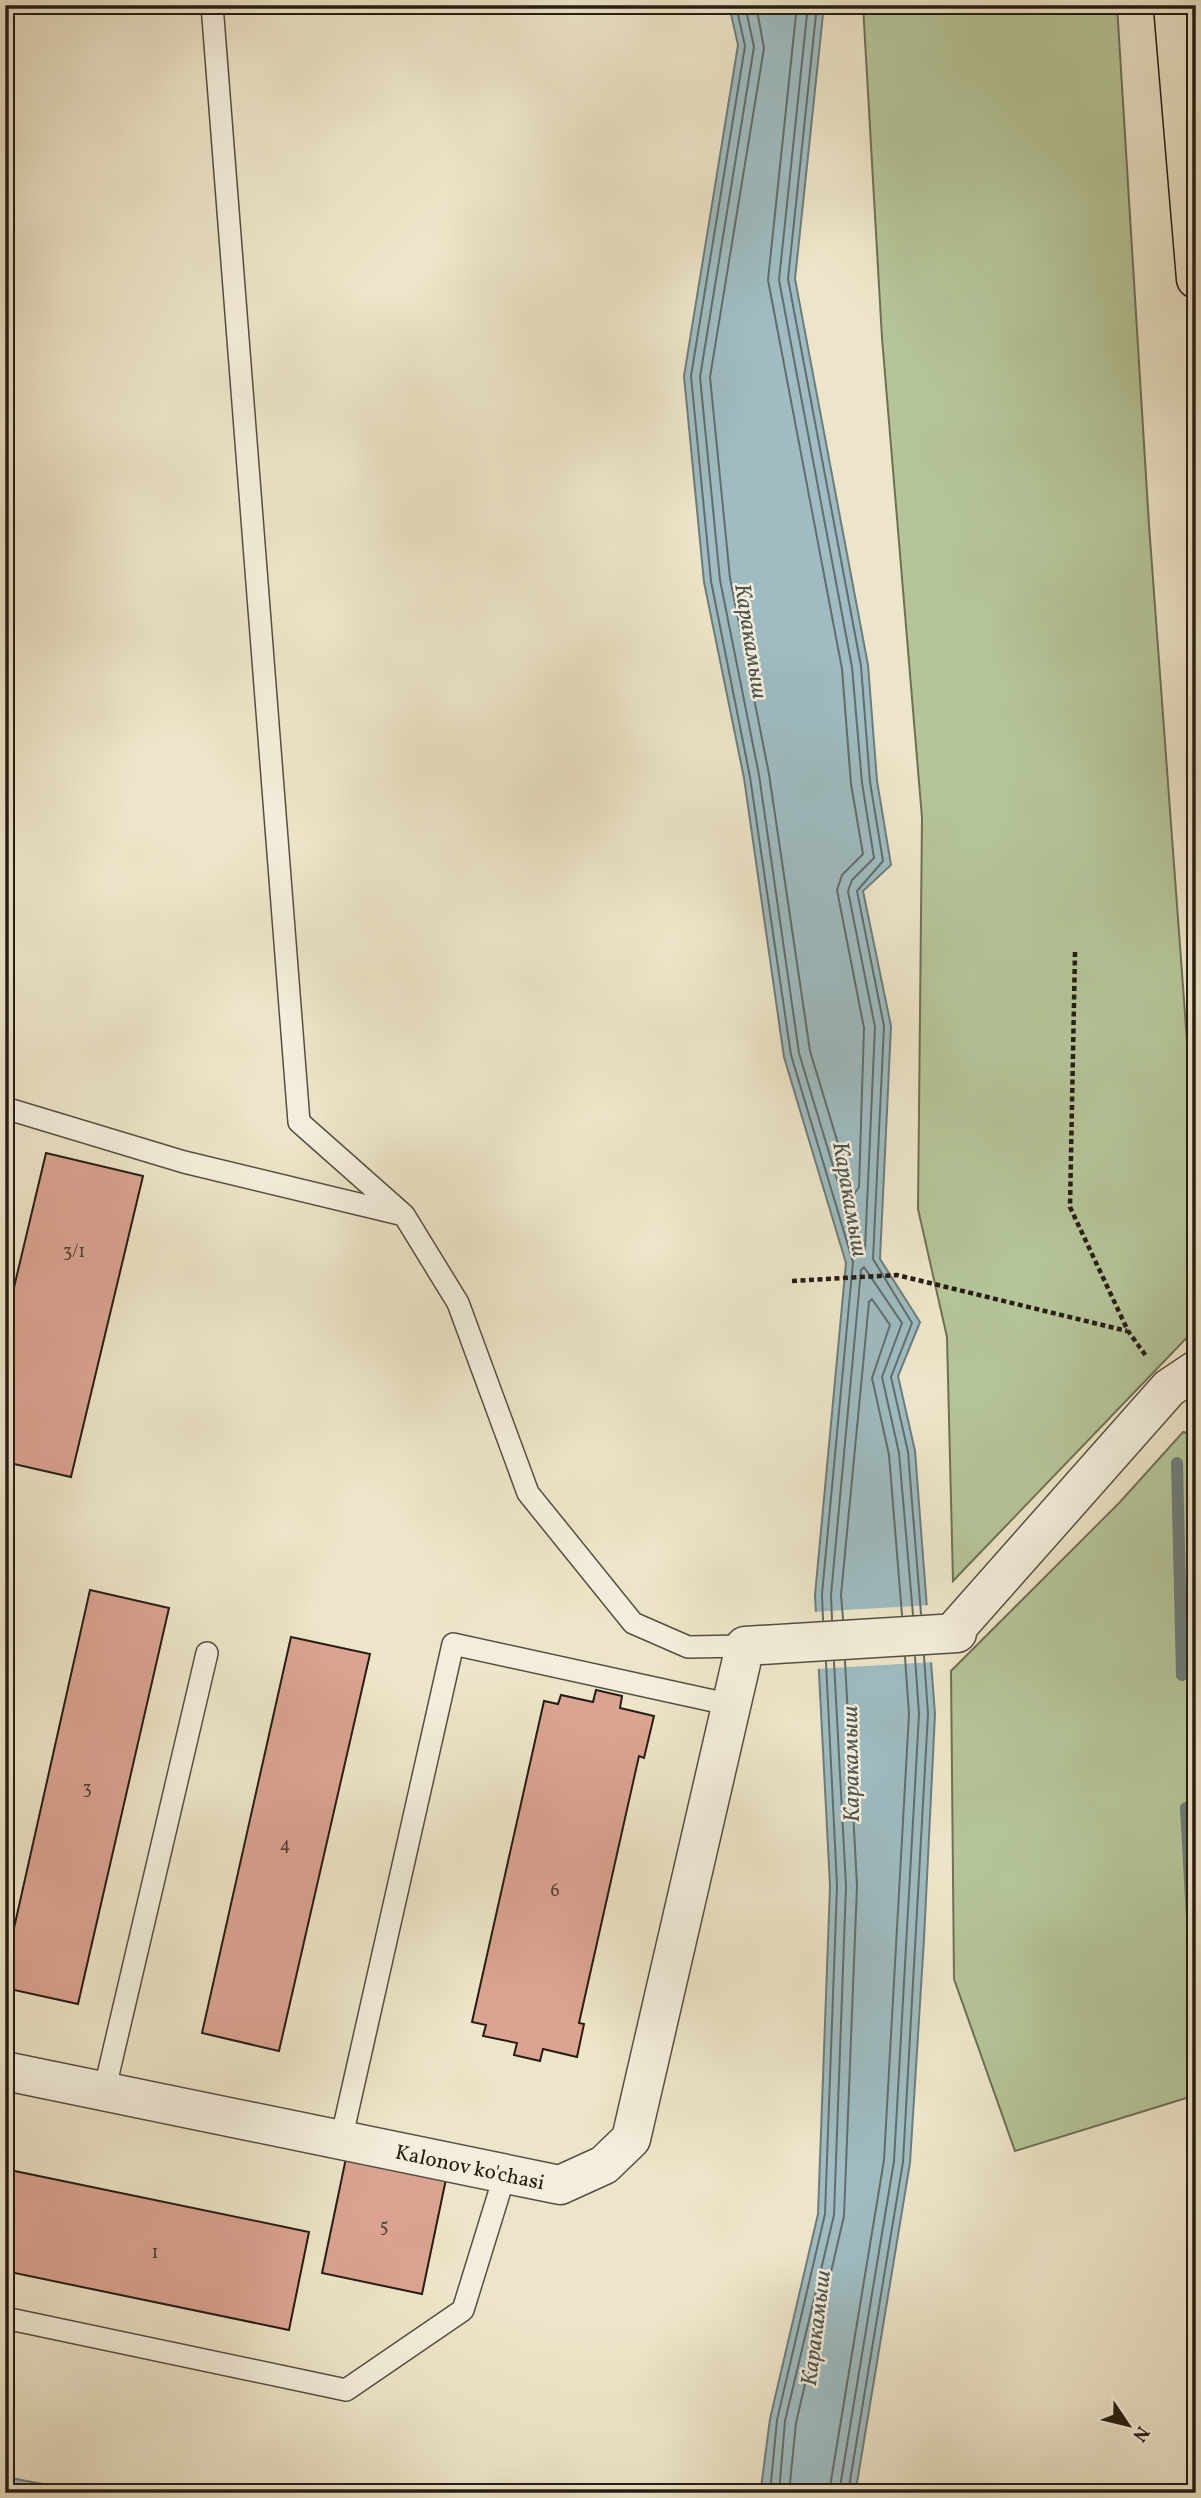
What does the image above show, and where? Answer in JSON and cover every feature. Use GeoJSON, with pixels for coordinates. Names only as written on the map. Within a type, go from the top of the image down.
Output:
{"type":"FeatureCollection","features":[{"type":"Feature","properties":{"kind":"highway"},"geometry":{"type":"LineString","coordinates":[[1173,5],[1196,279]]}},
{"type":"Feature","properties":{"kind":"street"},"geometry":{"type":"LineString","coordinates":[[756,1645],[957,1633],[954,1631],[1182,1379]]}},
{"type":"Feature","properties":{"kind":"street","name":"Kalonov ko'chasi"},"geometry":{"type":"LineString","coordinates":[[5,2071],[560,2185],[604,2165],[631,2139],[732,1705],[756,1645]]}},
{"type":"Feature","properties":{"kind":"lane"},"geometry":{"type":"LineString","coordinates":[[212,5],[299,1122],[404,1215],[458,1303],[528,1493],[633,1623],[688,1647],[756,1645]]}},
{"type":"Feature","properties":{"kind":"lane"},"geometry":{"type":"LineString","coordinates":[[5,1108],[184,1162],[404,1215]]}},
{"type":"Feature","properties":{"kind":"lane"},"geometry":{"type":"LineString","coordinates":[[341,2140],[453,1644],[732,1705]]}},
{"type":"Feature","properties":{"kind":"lane"},"geometry":{"type":"LineString","coordinates":[[104,2092],[207,1653]]}},
{"type":"Feature","properties":{"kind":"lane"},"geometry":{"type":"LineString","coordinates":[[5,2318],[346,2390],[463,2310],[505,2174]]}},
{"type":"Feature","properties":{"kind":"path"},"geometry":{"type":"LineString","coordinates":[[1075,952],[1070,1207],[1128,1331],[1182,1379]]}},
{"type":"Feature","properties":{"kind":"path"},"geometry":{"type":"LineString","coordinates":[[792,1281],[897,1275],[1128,1331]]}},
{"type":"Feature","properties":{"kind":"green space"},"geometry":{"type":"Polygon","coordinates":[[[863,5],[1117,5],[1149,525],[1196,1163],[1196,1328],[953,1581],[947,1337],[918,1209],[922,818],[882,338],[863,5]]]}},
{"type":"Feature","properties":{"kind":"green space"},"geometry":{"type":"Polygon","coordinates":[[[1183,1432],[1196,1435],[1196,2095],[1015,2151],[954,1979],[951,1671],[1120,1502],[1183,1432]]]}},
{"type":"Feature","properties":{"kind":"water","name":"Каракамыш"},"geometry":{"type":"Polygon","coordinates":[[[729,5],[824,5],[795,279],[868,665],[877,781],[891,865],[863,891],[891,1026],[880,1259],[920,1322],[898,1376],[915,1451],[935,1714],[924,1939],[910,2163],[856,2489],[853,2493],[765,2493],[761,2488],[770,2419],[818,2214],[830,1886],[815,1595],[846,1263],[784,1057],[744,778],[704,582],[684,376],[738,45],[729,5]]]}},
{"type":"Feature","properties":{"kind":"water"},"geometry":{"type":"Polygon","coordinates":[[[5,2477],[91,2493],[5,2493],[5,2477]]]}},
{"type":"Feature","properties":{"kind":"pier"},"geometry":{"type":"Polygon","coordinates":[[[931,1605],[935,1662],[815,1669],[812,1612],[931,1605]]]}},
{"type":"Feature","properties":{"kind":"building"},"geometry":{"type":"Polygon","coordinates":[[[46,1153],[143,1176],[71,1477],[5,1462],[5,1325],[46,1153]]]}},
{"type":"Feature","properties":{"kind":"building"},"geometry":{"type":"Polygon","coordinates":[[[90,1590],[169,1608],[78,2004],[5,1988],[5,1968],[90,1590]]]}},
{"type":"Feature","properties":{"kind":"building"},"geometry":{"type":"Polygon","coordinates":[[[291,1637],[370,1654],[279,2051],[202,2033],[291,1637]]]}},
{"type":"Feature","properties":{"kind":"building"},"geometry":{"type":"Polygon","coordinates":[[[596,1690],[622,1696],[620,1708],[654,1716],[644,1758],[639,1756],[579,2023],[584,2024],[577,2057],[543,2049],[540,2061],[514,2055],[517,2043],[483,2036],[486,2025],[472,2022],[544,1701],[558,1704],[561,1695],[593,1702],[596,1690]]]}},
{"type":"Feature","properties":{"kind":"building"},"geometry":{"type":"Polygon","coordinates":[[[346,2158],[446,2179],[422,2294],[322,2273],[346,2158]]]}},
{"type":"Feature","properties":{"kind":"building"},"geometry":{"type":"Polygon","coordinates":[[[5,2169],[309,2232],[289,2330],[5,2271],[5,2169]]]}},
{"type":"Feature","properties":{"kind":"waterway"},"geometry":{"type":"LineString","coordinates":[[1177,1463],[1182,1675]]}},
{"type":"Feature","properties":{"kind":"waterway"},"geometry":{"type":"LineString","coordinates":[[1186,1808],[1196,1990]]}}]}
